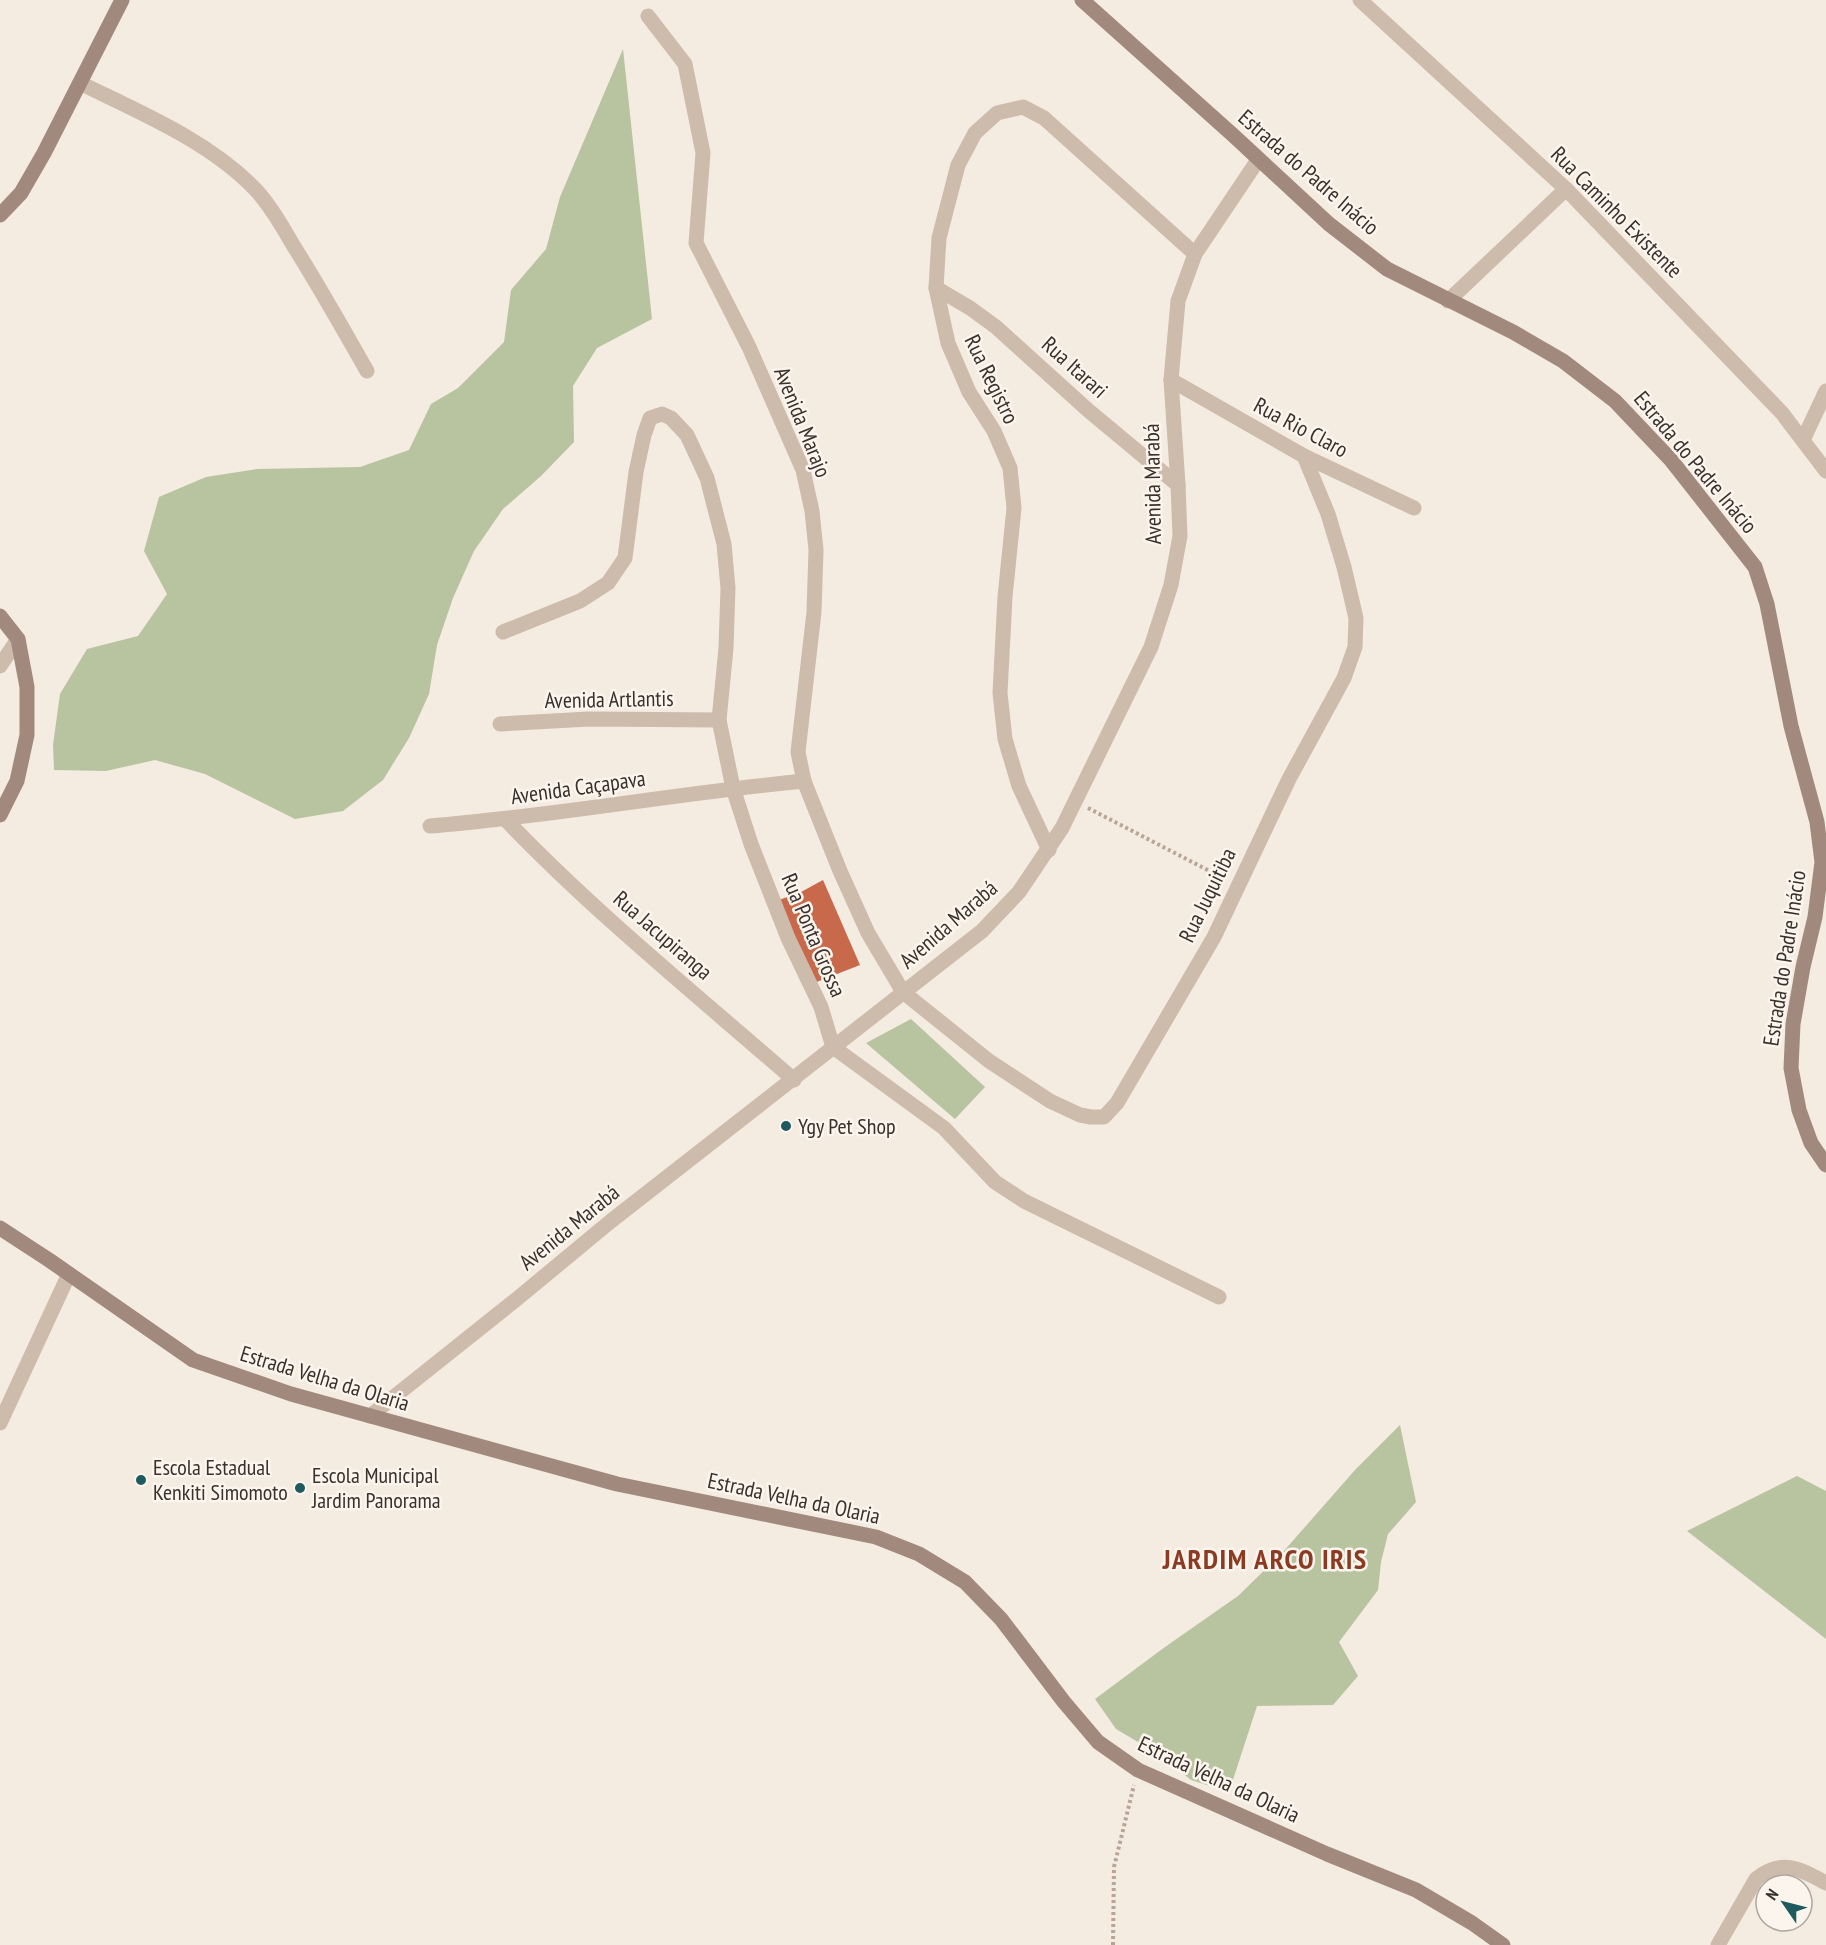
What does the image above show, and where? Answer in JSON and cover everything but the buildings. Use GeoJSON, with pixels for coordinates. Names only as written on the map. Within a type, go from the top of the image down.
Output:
{"type":"FeatureCollection","features":[{"type":"Feature","properties":{"kind":"street"},"geometry":{"type":"LineString","coordinates":[[0,215],[21,193],[44,153],[122,0]]}},
{"type":"Feature","properties":{"kind":"street","name":"Estrada do Padre Inácio"},"geometry":{"type":"LineString","coordinates":[[1082,0],[1329,224],[1387,269],[1513,332],[1563,361],[1615,401],[1671,460],[1755,567],[1767,604],[1791,726],[1817,822],[1822,862],[1820,916],[1803,967],[1793,1024],[1791,1068],[1799,1110],[1811,1143],[1826,1165]]}},
{"type":"Feature","properties":{"kind":"street","name":"Rua Caminho Existente"},"geometry":{"type":"LineString","coordinates":[[1360,0],[1566,189],[1782,413],[1826,471]]}},
{"type":"Feature","properties":{"kind":"street","name":"Avenida Marajo"},"geometry":{"type":"LineString","coordinates":[[648,16],[685,64],[703,153],[696,243],[749,347],[803,470],[812,511],[816,550],[814,612],[798,752],[804,781],[868,933],[903,992]]}},
{"type":"Feature","properties":{"kind":"street"},"geometry":{"type":"LineString","coordinates":[[80,83],[160,122],[217,157],[255,189],[322,291],[367,371]]}},
{"type":"Feature","properties":{"kind":"street","name":"Rua Registro"},"geometry":{"type":"LineString","coordinates":[[1049,850],[1019,786],[1005,739],[1000,693],[1005,597],[1014,508],[1010,468],[994,431],[969,392],[948,344],[936,288],[939,238],[958,165],[975,133],[997,113],[1023,107],[1044,118],[1195,254]]}},
{"type":"Feature","properties":{"kind":"street","name":"Avenida Marabá"},"geometry":{"type":"LineString","coordinates":[[370,1416],[611,1221],[982,931],[1019,892],[1049,850],[1151,647],[1171,585],[1180,536],[1171,380],[1178,301],[1195,254],[1258,160]]}},
{"type":"Feature","properties":{"kind":"street"},"geometry":{"type":"LineString","coordinates":[[1448,301],[1566,189]]}},
{"type":"Feature","properties":{"kind":"street","name":"Rua Itarari"},"geometry":{"type":"LineString","coordinates":[[936,288],[996,327],[1089,411],[1178,485]]}},
{"type":"Feature","properties":{"kind":"street","name":"Rua Rio Claro"},"geometry":{"type":"LineString","coordinates":[[1171,380],[1304,456],[1414,508]]}},
{"type":"Feature","properties":{"kind":"street"},"geometry":{"type":"LineString","coordinates":[[1803,440],[1826,392]]}},
{"type":"Feature","properties":{"kind":"street","name":"Rua Ponta Grossa"},"geometry":{"type":"LineString","coordinates":[[503,632],[580,601],[608,583],[625,558],[636,472],[650,418],[662,414],[671,418],[687,435],[708,478],[724,544],[728,588],[726,648],[718,720],[733,788],[755,855],[788,938],[821,1007],[833,1047]]}},
{"type":"Feature","properties":{"kind":"street","name":"Rua Juquitiba"},"geometry":{"type":"LineString","coordinates":[[903,992],[989,1061],[1050,1101],[1080,1115],[1091,1117],[1104,1117],[1117,1103],[1214,937],[1289,779],[1344,678],[1355,647],[1356,618],[1344,567],[1328,514],[1304,456]]}},
{"type":"Feature","properties":{"kind":"street"},"geometry":{"type":"LineString","coordinates":[[0,616],[18,639],[27,687],[27,735],[17,781],[0,815]]}},
{"type":"Feature","properties":{"kind":"street"},"geometry":{"type":"LineString","coordinates":[[0,666],[18,639]]}},
{"type":"Feature","properties":{"kind":"street","name":"Avenida Artlantis"},"geometry":{"type":"LineString","coordinates":[[500,724],[589,719],[718,720]]}},
{"type":"Feature","properties":{"kind":"street","name":"Avenida Caçapava"},"geometry":{"type":"LineString","coordinates":[[430,826],[506,820],[733,788],[804,781]]}},
{"type":"Feature","properties":{"kind":"street","name":"Rua Jacupiranga"},"geometry":{"type":"LineString","coordinates":[[506,820],[578,891],[794,1080]]}},
{"type":"Feature","properties":{"kind":"street"},"geometry":{"type":"LineString","coordinates":[[833,1047],[944,1128],[995,1182],[1024,1202],[1219,1297]]}},
{"type":"Feature","properties":{"kind":"street","name":"Estrada Velha da Olaria"},"geometry":{"type":"LineString","coordinates":[[0,1228],[193,1360],[291,1394],[617,1484],[876,1537],[920,1554],[965,1582],[1001,1619],[1064,1702],[1098,1742],[1138,1770],[1327,1854],[1416,1890],[1472,1923],[1503,1945]]}},
{"type":"Feature","properties":{"kind":"street"},"geometry":{"type":"LineString","coordinates":[[0,1423],[69,1274]]}},
{"type":"Feature","properties":{"kind":"street"},"geometry":{"type":"LineString","coordinates":[[1718,1945],[1756,1879],[1765,1872],[1795,1867],[1826,1883]]}},
{"type":"Feature","properties":{"kind":"path"},"geometry":{"type":"LineString","coordinates":[[1074,801],[1237,885]]}},
{"type":"Feature","properties":{"kind":"path"},"geometry":{"type":"LineString","coordinates":[[1113,1945],[1114,1867],[1138,1770]]}},
{"type":"Feature","properties":{"kind":"green space"},"geometry":{"type":"Polygon","coordinates":[[[623,49],[652,319],[597,348],[573,386],[574,442],[541,476],[503,509],[474,551],[453,598],[437,645],[429,694],[409,738],[383,780],[343,811],[295,819],[205,774],[155,760],[106,771],[54,770],[53,745],[60,694],[87,649],[138,636],[167,594],[144,551],[159,497],[206,477],[257,469],[360,467],[409,450],[431,404],[458,388],[504,342],[511,290],[546,249],[560,197],[623,49]]]}},
{"type":"Feature","properties":{"kind":"green space"},"geometry":{"type":"Polygon","coordinates":[[[911,1019],[985,1087],[955,1119],[866,1043],[911,1019]]]}},
{"type":"Feature","properties":{"kind":"green space"},"geometry":{"type":"Polygon","coordinates":[[[1400,1425],[1416,1502],[1388,1534],[1381,1562],[1378,1590],[1339,1642],[1358,1676],[1333,1705],[1257,1706],[1229,1792],[1191,1780],[1160,1755],[1116,1729],[1095,1699],[1238,1596],[1283,1552],[1355,1470],[1400,1425]]]}},
{"type":"Feature","properties":{"kind":"green space"},"geometry":{"type":"Polygon","coordinates":[[[1797,1476],[1826,1491],[1826,1639],[1687,1531],[1797,1476]]]}},
{"type":"Feature","properties":{"kind":"place","name":"Ygy Pet Shop"},"geometry":{"type":"Point","coordinates":[786,1126]}},
{"type":"Feature","properties":{"kind":"place","name":"Escola Estadual Kenkiti Simomoto"},"geometry":{"type":"Point","coordinates":[141,1480]}},
{"type":"Feature","properties":{"kind":"place","name":"Escola Municipal Jardim Panorama"},"geometry":{"type":"Point","coordinates":[300,1488]}},
{"type":"Feature","properties":{"kind":"district","name":"JARDIM ARCO IRIS"},"geometry":{"type":"Point","coordinates":[1265,1559]}}]}
